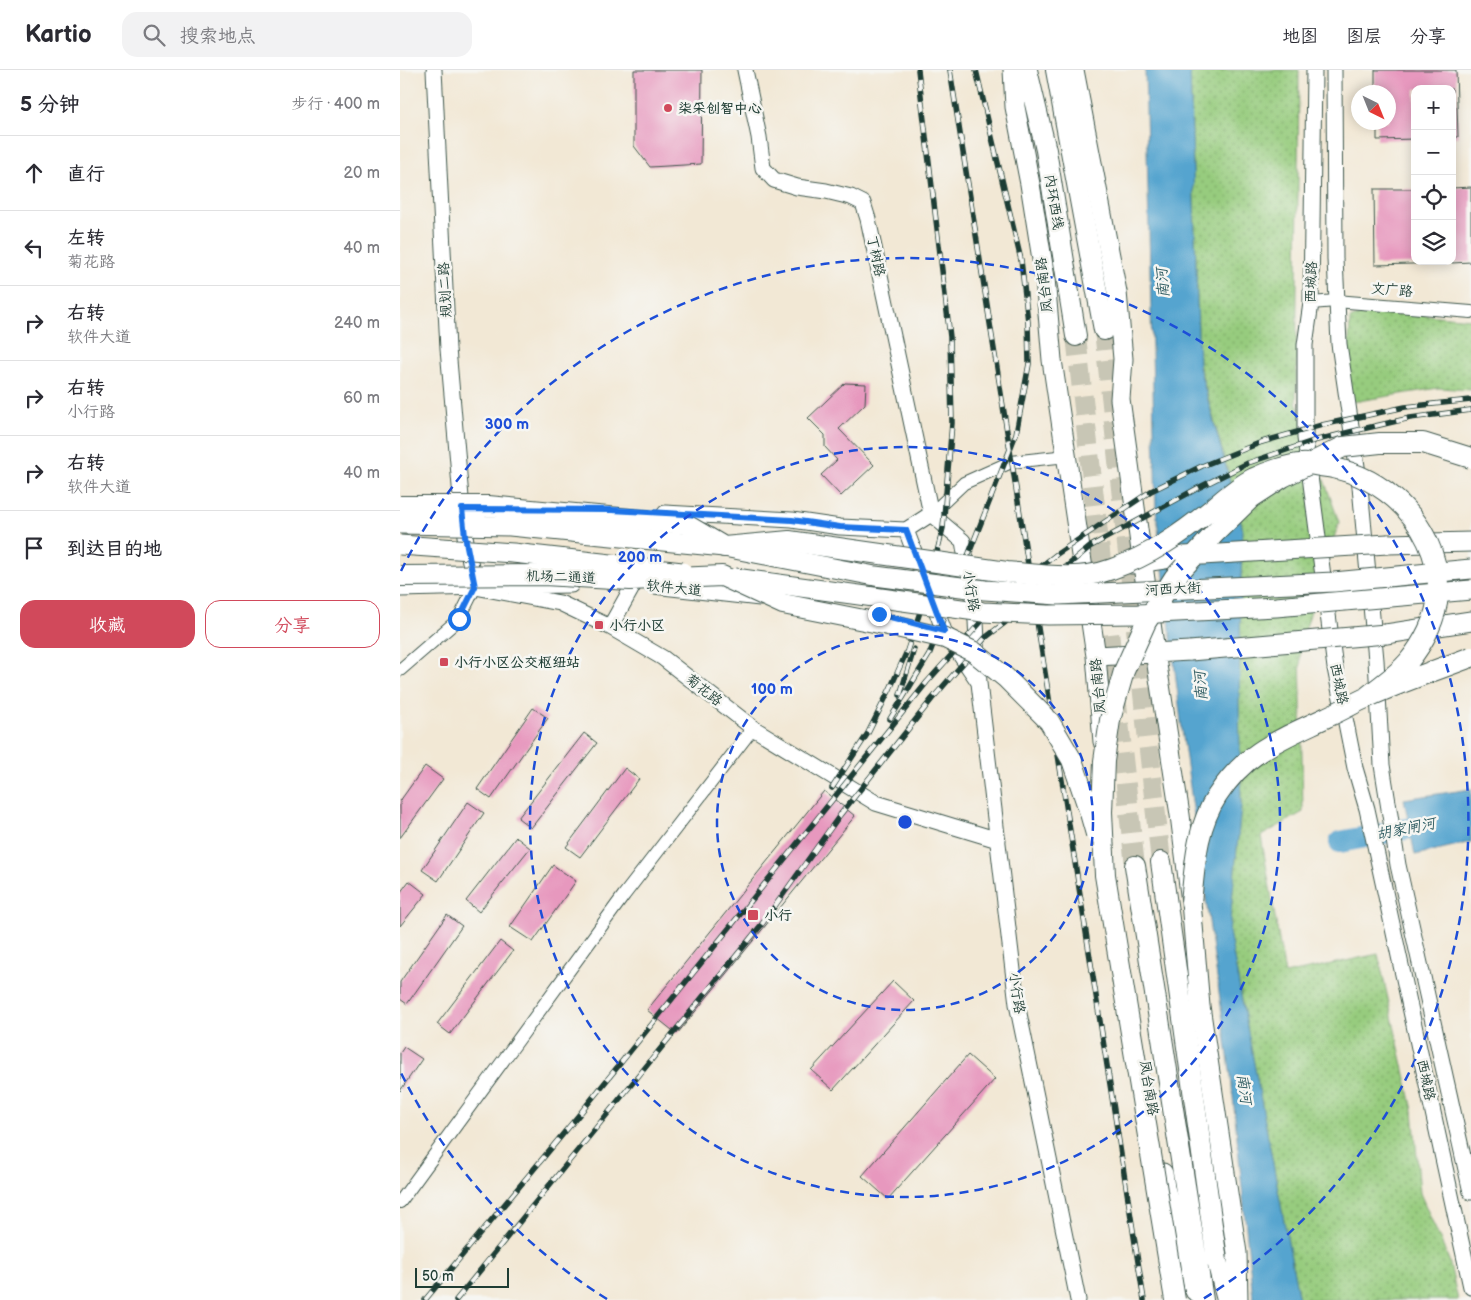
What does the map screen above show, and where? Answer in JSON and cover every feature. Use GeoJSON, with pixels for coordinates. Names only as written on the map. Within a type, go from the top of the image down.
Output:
{"type":"FeatureCollection","features":[{"type":"Feature","properties":{"kind":"highway","name":"内环西线"},"geometry":{"type":"LineString","coordinates":[[1028,70],[1046,150],[1076,336]]}},
{"type":"Feature","properties":{"kind":"highway","name":"内环西线"},"geometry":{"type":"LineString","coordinates":[[1056,70],[1104,330]]}},
{"type":"Feature","properties":{"kind":"highway"},"geometry":{"type":"LineString","coordinates":[[1105,875],[1104,762],[1110,720],[1124,671],[1146,622],[1174,578],[1215,533],[1252,498],[1283,477],[1344,447],[1380,443],[1423,444],[1471,458]]}},
{"type":"Feature","properties":{"kind":"highway"},"geometry":{"type":"LineString","coordinates":[[400,506],[488,506],[685,524],[724,547],[789,541],[1007,572],[1040,575],[1090,574],[1110,570],[1152,553],[1178,536],[1236,489],[1254,478],[1300,463],[1337,468],[1362,476],[1383,488],[1408,510],[1423,533],[1433,556],[1439,579],[1438,600],[1423,641],[1407,663],[1368,696]]}},
{"type":"Feature","properties":{"kind":"highway","name":"机场二通道"},"geometry":{"type":"LineString","coordinates":[[400,576],[544,575],[630,580],[722,576]]}},
{"type":"Feature","properties":{"kind":"highway"},"geometry":{"type":"LineString","coordinates":[[722,576],[783,604],[945,638],[974,652],[1006,678],[1049,721],[1072,760],[1090,813],[1105,875],[1174,1300]]}},
{"type":"Feature","properties":{"kind":"highway"},"geometry":{"type":"LineString","coordinates":[[1191,902],[1198,842],[1206,817],[1216,796],[1233,774],[1255,754],[1281,738],[1368,696],[1471,657]]}},
{"type":"Feature","properties":{"kind":"highway"},"geometry":{"type":"LineString","coordinates":[[1161,862],[1217,1261],[1227,1300]]}},
{"type":"Feature","properties":{"kind":"highway","name":"凤台南路"},"geometry":{"type":"LineString","coordinates":[[1135,866],[1203,1300]]}},
{"type":"Feature","properties":{"kind":"main road","name":"凤台南路"},"geometry":{"type":"LineString","coordinates":[[1013,70],[1015,107],[1045,278],[1052,360],[1096,656],[1115,881],[1165,1188],[1197,1300]]}},
{"type":"Feature","properties":{"kind":"main road"},"geometry":{"type":"LineString","coordinates":[[1074,70],[1117,292],[1123,359],[1120,400],[1180,815],[1191,902],[1200,1006],[1237,1253],[1238,1300]]}},
{"type":"Feature","properties":{"kind":"main road"},"geometry":{"type":"LineString","coordinates":[[400,524],[510,526],[724,547]]}},
{"type":"Feature","properties":{"kind":"main road"},"geometry":{"type":"LineString","coordinates":[[1082,569],[1184,556],[1388,544],[1471,542]]}},
{"type":"Feature","properties":{"kind":"main road","name":"软件大道"},"geometry":{"type":"LineString","coordinates":[[400,545],[513,553],[722,576],[912,603]]}},
{"type":"Feature","properties":{"kind":"main road","name":"河西大街"},"geometry":{"type":"LineString","coordinates":[[724,547],[875,576],[984,590],[1058,595],[1334,582],[1471,569]]}},
{"type":"Feature","properties":{"kind":"main road","name":"河西大街"},"geometry":{"type":"LineString","coordinates":[[912,603],[983,612],[1048,615],[1138,614],[1276,607],[1471,590]]}},
{"type":"Feature","properties":{"kind":"main road"},"geometry":{"type":"LineString","coordinates":[[1096,656],[1190,651],[1386,634],[1471,621]]}},
{"type":"Feature","properties":{"kind":"street","name":"规划二路"},"geometry":{"type":"LineString","coordinates":[[434,70],[448,349],[462,509]]}},
{"type":"Feature","properties":{"kind":"street","name":"丁树路"},"geometry":{"type":"LineString","coordinates":[[745,70],[763,168],[774,180],[797,187],[851,197],[863,203],[868,219],[930,514]]}},
{"type":"Feature","properties":{"kind":"street","name":"西城路"},"geometry":{"type":"LineString","coordinates":[[1314,70],[1311,303],[1305,345],[1305,438],[1335,668],[1471,1287]]}},
{"type":"Feature","properties":{"kind":"street","name":"西城路"},"geometry":{"type":"LineString","coordinates":[[1334,70],[1336,302],[1339,344],[1360,487],[1376,660],[1382,765],[1398,865],[1471,1192]]}},
{"type":"Feature","properties":{"kind":"street","name":"文广路"},"geometry":{"type":"LineString","coordinates":[[1311,303],[1336,302],[1471,312]]}},
{"type":"Feature","properties":{"kind":"street"},"geometry":{"type":"LineString","coordinates":[[400,510],[612,510],[792,520],[840,527],[906,530],[930,514],[964,483],[1011,462],[1067,456]]}},
{"type":"Feature","properties":{"kind":"street"},"geometry":{"type":"LineString","coordinates":[[400,670],[459,619],[475,587],[462,509]]}},
{"type":"Feature","properties":{"kind":"street","name":"小行路"},"geometry":{"type":"LineString","coordinates":[[930,514],[963,541],[976,621],[979,683],[1017,1004],[1078,1300]]}},
{"type":"Feature","properties":{"kind":"street","name":"小行路"},"geometry":{"type":"LineString","coordinates":[[906,530],[944,631],[979,683]]}},
{"type":"Feature","properties":{"kind":"street"},"geometry":{"type":"LineString","coordinates":[[610,627],[634,584]]}},
{"type":"Feature","properties":{"kind":"street","name":"软件大道"},"geometry":{"type":"LineString","coordinates":[[400,589],[634,584],[879,614],[944,631]]}},
{"type":"Feature","properties":{"kind":"street","name":"菊花路"},"geometry":{"type":"LineString","coordinates":[[475,587],[560,603],[610,627],[663,658],[753,728],[876,803],[998,840]]}},
{"type":"Feature","properties":{"kind":"street"},"geometry":{"type":"LineString","coordinates":[[400,1202],[624,895],[753,728]]}},
{"type":"Feature","properties":{"kind":"green space"},"geometry":{"type":"Polygon","coordinates":[[[1190,70],[1299,70],[1296,401],[1339,522],[1300,646],[1303,812],[1261,836],[1285,974],[1378,954],[1413,1110],[1420,1193],[1449,1260],[1458,1300],[1299,1300],[1229,932],[1241,806],[1239,700],[1242,526],[1199,363],[1190,70]]]}},
{"type":"Feature","properties":{"kind":"green space"},"geometry":{"type":"Polygon","coordinates":[[[1372,310],[1471,319],[1471,390],[1438,388],[1346,403],[1350,319],[1372,310]]]}},
{"type":"Feature","properties":{"kind":"water","name":"南河"},"geometry":{"type":"Polygon","coordinates":[[[1145,70],[1190,70],[1199,367],[1242,526],[1239,700],[1241,806],[1229,932],[1299,1300],[1253,1300],[1231,1077],[1182,730],[1156,510],[1145,70]]]}},
{"type":"Feature","properties":{"kind":"water"},"geometry":{"type":"Polygon","coordinates":[[[1471,789],[1471,842],[1415,855],[1404,799],[1471,789]]]}},
{"type":"Feature","properties":{"kind":"building","name":"柒采创智中心"},"geometry":{"type":"Polygon","coordinates":[[[634,70],[702,70],[701,164],[650,167],[634,146],[634,70]]]}},
{"type":"Feature","properties":{"kind":"building"},"geometry":{"type":"Polygon","coordinates":[[[1375,70],[1456,70],[1458,137],[1456,137],[1456,85],[1411,85],[1411,139],[1377,140],[1377,130],[1396,130],[1396,85],[1375,85],[1375,70]]]}},
{"type":"Feature","properties":{"kind":"building"},"geometry":{"type":"Polygon","coordinates":[[[1471,187],[1471,262],[1456,263],[1456,188],[1471,187]]]}},
{"type":"Feature","properties":{"kind":"building"},"geometry":{"type":"Polygon","coordinates":[[[1374,189],[1411,189],[1411,264],[1375,265],[1374,189]]]}},
{"type":"Feature","properties":{"kind":"building"},"geometry":{"type":"Polygon","coordinates":[[[845,383],[866,384],[865,404],[839,429],[874,465],[841,496],[821,475],[837,460],[825,447],[825,435],[808,418],[845,383]]]}},
{"type":"Feature","properties":{"kind":"building"},"geometry":{"type":"Polygon","coordinates":[[[533,708],[548,718],[491,799],[477,789],[533,708]]]}},
{"type":"Feature","properties":{"kind":"building"},"geometry":{"type":"Polygon","coordinates":[[[584,733],[597,743],[531,828],[518,818],[584,733]]]}},
{"type":"Feature","properties":{"kind":"building"},"geometry":{"type":"Polygon","coordinates":[[[425,766],[443,779],[400,838],[400,801],[425,766]]]}},
{"type":"Feature","properties":{"kind":"building"},"geometry":{"type":"Polygon","coordinates":[[[625,768],[639,779],[580,857],[566,847],[625,768]]]}},
{"type":"Feature","properties":{"kind":"building"},"geometry":{"type":"Polygon","coordinates":[[[824,791],[855,816],[677,1034],[647,1010],[824,791]]]}},
{"type":"Feature","properties":{"kind":"building"},"geometry":{"type":"Polygon","coordinates":[[[468,802],[484,813],[438,881],[422,870],[468,802]]]}},
{"type":"Feature","properties":{"kind":"building"},"geometry":{"type":"Polygon","coordinates":[[[516,837],[530,848],[479,912],[466,901],[516,837]]]}},
{"type":"Feature","properties":{"kind":"building"},"geometry":{"type":"Polygon","coordinates":[[[553,865],[576,881],[533,942],[510,927],[553,865]]]}},
{"type":"Feature","properties":{"kind":"building"},"geometry":{"type":"Polygon","coordinates":[[[409,881],[426,894],[400,926],[400,893],[409,881]]]}},
{"type":"Feature","properties":{"kind":"building"},"geometry":{"type":"Polygon","coordinates":[[[447,915],[462,926],[407,1004],[400,999],[400,982],[447,915]]]}},
{"type":"Feature","properties":{"kind":"building"},"geometry":{"type":"Polygon","coordinates":[[[500,941],[513,951],[450,1034],[437,1024],[500,941]]]}},
{"type":"Feature","properties":{"kind":"building"},"geometry":{"type":"Polygon","coordinates":[[[893,981],[914,1001],[833,1090],[811,1070],[893,981]]]}},
{"type":"Feature","properties":{"kind":"building"},"geometry":{"type":"Polygon","coordinates":[[[404,1047],[422,1059],[400,1091],[400,1053],[404,1047]]]}},
{"type":"Feature","properties":{"kind":"building"},"geometry":{"type":"Polygon","coordinates":[[[968,1055],[995,1079],[888,1199],[862,1176],[968,1055]]]}},
{"type":"Feature","properties":{"kind":"waterway","name":"胡家闸河"},"geometry":{"type":"LineString","coordinates":[[1340,842],[1471,816]]}},
{"type":"Feature","properties":{"kind":"tunnel"},"geometry":{"type":"LineString","coordinates":[[1104,330],[1161,862]]}},
{"type":"Feature","properties":{"kind":"tunnel"},"geometry":{"type":"LineString","coordinates":[[1076,336],[1135,866]]}},
{"type":"Feature","properties":{"kind":"railway"},"geometry":{"type":"LineString","coordinates":[[832,788],[868,733],[907,651],[928,588],[943,528],[952,423],[950,337],[918,70]]}},
{"type":"Feature","properties":{"kind":"railway"},"geometry":{"type":"LineString","coordinates":[[950,70],[1144,1300]]}},
{"type":"Feature","properties":{"kind":"railway"},"geometry":{"type":"LineString","coordinates":[[890,719],[929,655],[1016,434],[1029,364],[1028,322],[1021,260],[976,70]]}},
{"type":"Feature","properties":{"kind":"railway"},"geometry":{"type":"LineString","coordinates":[[425,1300],[578,1116],[927,682],[990,612],[1022,581],[1057,554],[1151,491],[1202,466],[1262,442],[1322,425],[1405,407],[1471,400]]}},
{"type":"Feature","properties":{"kind":"railway"},"geometry":{"type":"LineString","coordinates":[[456,1300],[762,924],[840,815],[932,699],[985,638],[1020,611],[1055,576],[1091,546],[1248,463],[1313,441],[1358,430],[1410,418],[1471,410]]}},
{"type":"Feature","properties":{"kind":"railway"},"geometry":{"type":"LineString","coordinates":[[900,695],[914,649]]}},
{"type":"Feature","properties":{"kind":"place","name":"柒采创智中心"},"geometry":{"type":"Point","coordinates":[668,108]}},
{"type":"Feature","properties":{"kind":"place","name":"小行小区"},"geometry":{"type":"Point","coordinates":[599,625]}},
{"type":"Feature","properties":{"kind":"place","name":"小行小区公交枢纽站"},"geometry":{"type":"Point","coordinates":[444,662]}},
{"type":"Feature","properties":{"kind":"place","name":"小行"},"geometry":{"type":"Point","coordinates":[753,915]}},
{"type":"Feature","properties":{"kind":"route"},"geometry":{"type":"LineString","coordinates":[[459,619],[475,587],[462,509],[612,510],[792,520],[840,527],[906,530],[944,631],[879,614]]}}]}
